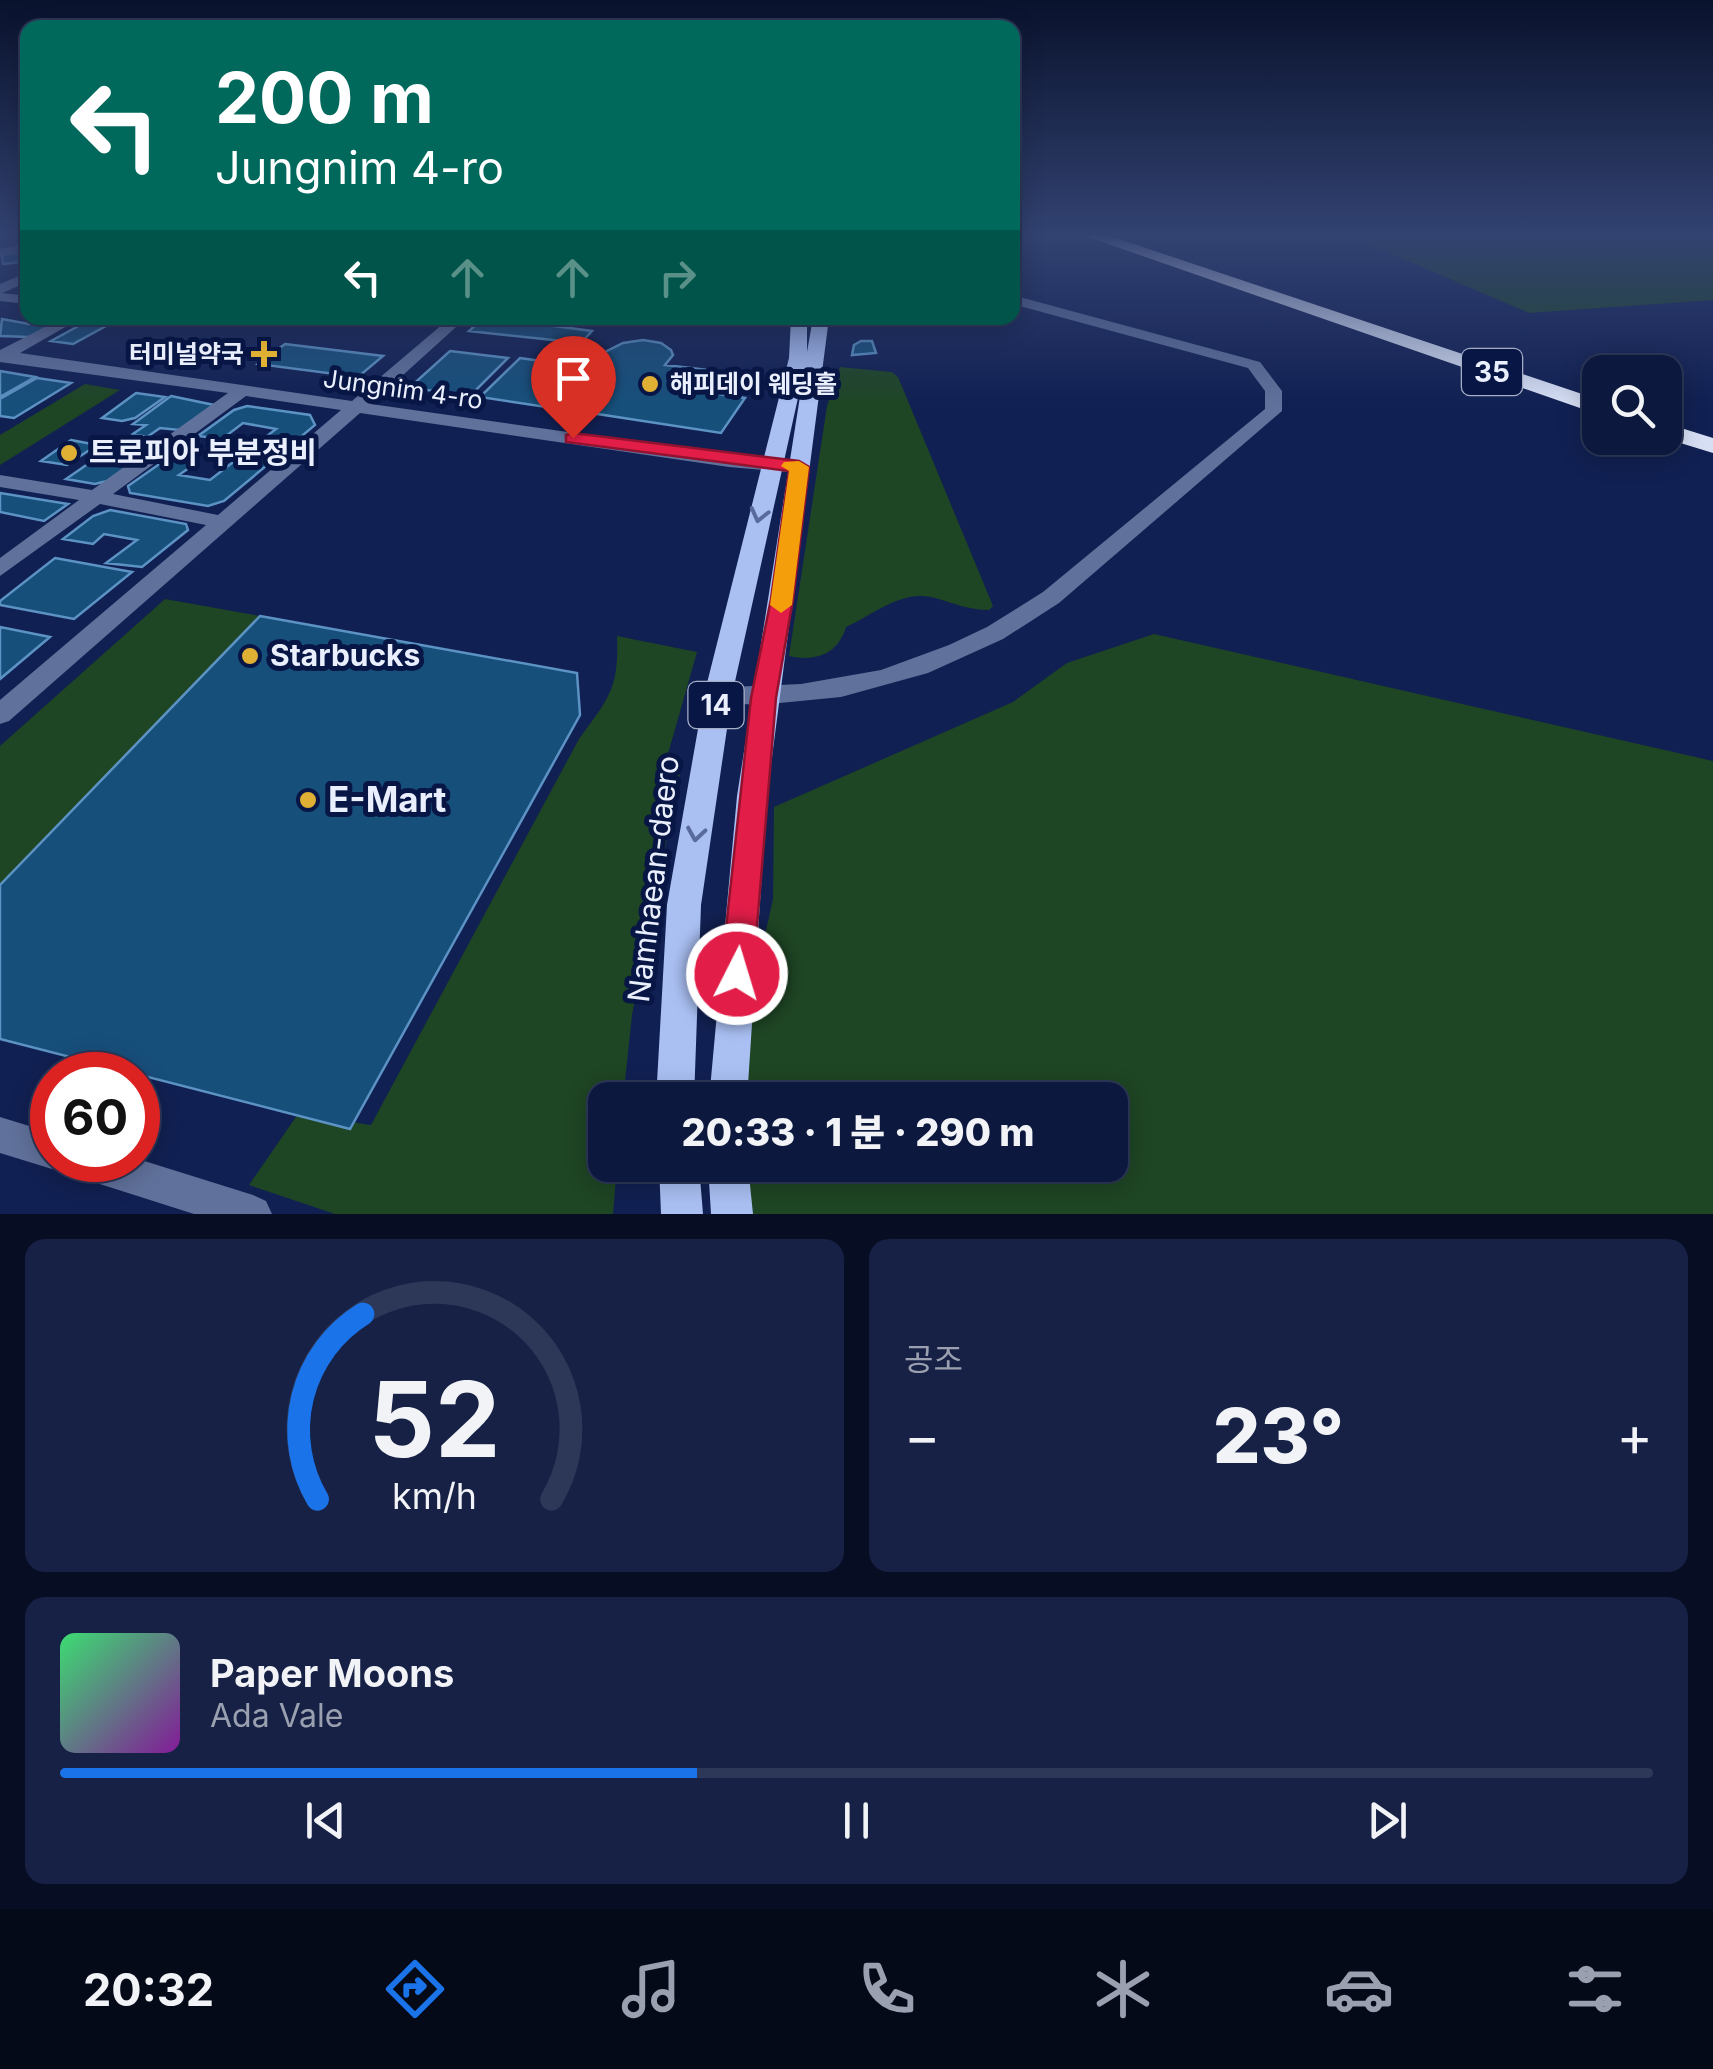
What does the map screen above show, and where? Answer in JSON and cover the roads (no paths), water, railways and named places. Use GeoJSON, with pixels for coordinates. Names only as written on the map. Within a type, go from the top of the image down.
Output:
{"type":"FeatureCollection","features":[{"type":"Feature","properties":{"kind":"highway","name":"35"},"geometry":{"type":"LineString","coordinates":[[1271,293],[1582,385]]}},
{"type":"Feature","properties":{"kind":"highway","name":"35"},"geometry":{"type":"LineString","coordinates":[[1287,293],[1582,401]]}},
{"type":"Feature","properties":{"kind":"highway"},"geometry":{"type":"LineString","coordinates":[[1682,416],[1713,426]]}},
{"type":"Feature","properties":{"kind":"highway"},"geometry":{"type":"LineString","coordinates":[[1682,436],[1713,446]]}},
{"type":"Feature","properties":{"kind":"main road","name":"Namhaean-daero"},"geometry":{"type":"LineString","coordinates":[[729,1082],[752,796],[782,599],[786,466],[800,325]]}},
{"type":"Feature","properties":{"kind":"main road","name":"Namhaean-daero"},"geometry":{"type":"LineString","coordinates":[[675,1082],[684,905],[718,695],[786,466],[818,325]]}},
{"type":"Feature","properties":{"kind":"main road"},"geometry":{"type":"LineString","coordinates":[[729,1182],[732,1214]]}},
{"type":"Feature","properties":{"kind":"street"},"geometry":{"type":"LineString","coordinates":[[718,695],[764,698],[846,689],[911,671],[1032,612],[1273,411],[1277,401],[1272,384],[1254,366],[1020,301]]}},
{"type":"Feature","properties":{"kind":"street"},"geometry":{"type":"LineString","coordinates":[[1,356],[60,325]]}},
{"type":"Feature","properties":{"kind":"street"},"geometry":{"type":"LineString","coordinates":[[0,714],[451,325]]}},
{"type":"Feature","properties":{"kind":"street","name":"Jungnim 4-ro"},"geometry":{"type":"LineString","coordinates":[[1,356],[786,466]]}},
{"type":"Feature","properties":{"kind":"street"},"geometry":{"type":"LineString","coordinates":[[0,569],[242,390]]}},
{"type":"Feature","properties":{"kind":"street"},"geometry":{"type":"LineString","coordinates":[[0,480],[222,522]]}},
{"type":"Feature","properties":{"kind":"street"},"geometry":{"type":"LineString","coordinates":[[0,1134],[30,1144]]}},
{"type":"Feature","properties":{"kind":"street"},"geometry":{"type":"LineString","coordinates":[[151,1182],[253,1214]]}},
{"type":"Feature","properties":{"kind":"place","name":"터미널약국"},"geometry":{"type":"Point","coordinates":[264,354]}},
{"type":"Feature","properties":{"kind":"place","name":"해피데이 웨딩홀"},"geometry":{"type":"Point","coordinates":[650,384]}},
{"type":"Feature","properties":{"kind":"place","name":"트로피아 부분정비"},"geometry":{"type":"Point","coordinates":[69,453]}},
{"type":"Feature","properties":{"kind":"place","name":"Starbucks"},"geometry":{"type":"Point","coordinates":[250,656]}},
{"type":"Feature","properties":{"kind":"place","name":"E-Mart"},"geometry":{"type":"Point","coordinates":[308,800]}}]}
